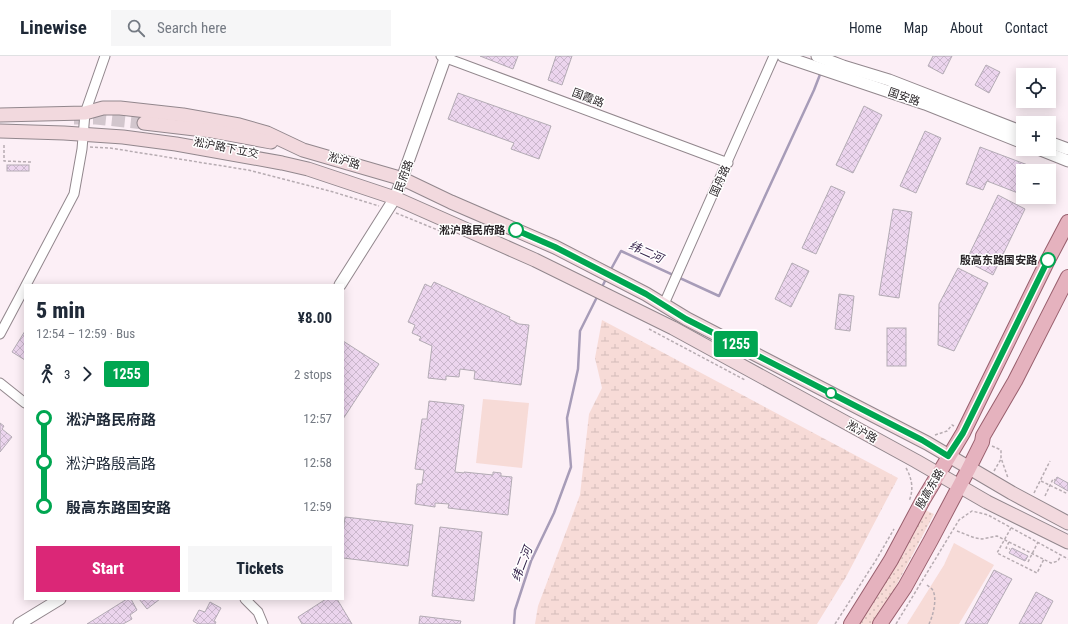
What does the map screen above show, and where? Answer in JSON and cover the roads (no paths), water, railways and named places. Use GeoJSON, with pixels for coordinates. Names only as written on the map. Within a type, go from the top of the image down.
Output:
{"type":"FeatureCollection","features":[{"type":"Feature","properties":{"kind":"main road","name":"淞沪路"},"geometry":{"type":"LineString","coordinates":[[0,115],[85,113],[102,108],[120,108],[183,115],[239,125],[267,133],[303,150],[403,179],[451,202],[555,247],[619,280],[686,319],[927,442],[948,456],[1068,523]]}},
{"type":"Feature","properties":{"kind":"main road","name":"淞沪路下立交"},"geometry":{"type":"LineString","coordinates":[[303,150],[243,136],[144,129],[269,156],[308,169]]}},
{"type":"Feature","properties":{"kind":"main road","name":"淞沪路"},"geometry":{"type":"LineString","coordinates":[[0,131],[85,140],[176,144],[308,169],[396,198],[535,260],[610,297],[652,324],[940,474],[987,502],[1068,542]]}},
{"type":"Feature","properties":{"kind":"main road","name":"殷高东路"},"geometry":{"type":"LineString","coordinates":[[851,624],[891,560],[923,500],[940,474],[948,456],[963,433],[1068,222]]}},
{"type":"Feature","properties":{"kind":"main road"},"geometry":{"type":"LineString","coordinates":[[880,624],[905,587],[969,468],[982,442],[983,436],[1015,381],[1068,277]]}},
{"type":"Feature","properties":{"kind":"street"},"geometry":{"type":"LineString","coordinates":[[27,284],[74,194],[85,140],[85,113],[106,56]]}},
{"type":"Feature","properties":{"kind":"street","name":"国霞路"},"geometry":{"type":"LineString","coordinates":[[444,56],[728,163]]}},
{"type":"Feature","properties":{"kind":"street","name":"民府路"},"geometry":{"type":"LineString","coordinates":[[341,284],[396,198],[444,56]]}},
{"type":"Feature","properties":{"kind":"street","name":"国舟路"},"geometry":{"type":"LineString","coordinates":[[664,305],[774,56]]}},
{"type":"Feature","properties":{"kind":"street","name":"国安路"},"geometry":{"type":"LineString","coordinates":[[783,56],[803,63],[889,80],[1016,129]]}},
{"type":"Feature","properties":{"kind":"street","name":"国安路"},"geometry":{"type":"LineString","coordinates":[[816,56],[841,70],[1016,140]]}},
{"type":"Feature","properties":{"kind":"street"},"geometry":{"type":"LineString","coordinates":[[1056,145],[1068,149]]}},
{"type":"Feature","properties":{"kind":"street"},"geometry":{"type":"LineString","coordinates":[[1056,156],[1068,161]]}},
{"type":"Feature","properties":{"kind":"street"},"geometry":{"type":"LineString","coordinates":[[0,334],[24,290]]}},
{"type":"Feature","properties":{"kind":"street"},"geometry":{"type":"LineString","coordinates":[[652,324],[664,305]]}},
{"type":"Feature","properties":{"kind":"street"},"geometry":{"type":"LineString","coordinates":[[0,383],[24,402]]}},
{"type":"Feature","properties":{"kind":"street"},"geometry":{"type":"LineString","coordinates":[[19,624],[58,600]]}},
{"type":"Feature","properties":{"kind":"street"},"geometry":{"type":"LineString","coordinates":[[246,600],[258,612],[263,624]]}},
{"type":"Feature","properties":{"kind":"waterway","name":"纬二河"},"geometry":{"type":"LineString","coordinates":[[610,271],[621,251],[719,296],[821,72]]}},
{"type":"Feature","properties":{"kind":"waterway","name":"纬二河"},"geometry":{"type":"LineString","coordinates":[[601,289],[607,277]]}},
{"type":"Feature","properties":{"kind":"waterway","name":"纬二河"},"geometry":{"type":"LineString","coordinates":[[514,624],[515,610],[531,561],[554,513],[571,467],[567,418],[578,369],[580,331],[598,295]]}},
{"type":"Feature","properties":{"kind":"tunnel"},"geometry":{"type":"LineString","coordinates":[[74,118],[96,118],[144,123]]}},
{"type":"Feature","properties":{"kind":"place","name":"淞沪路民府路"},"geometry":{"type":"Point","coordinates":[516,230]}},
{"type":"Feature","properties":{"kind":"place","name":"殷高东路国安路"},"geometry":{"type":"Point","coordinates":[1048,260]}}]}
